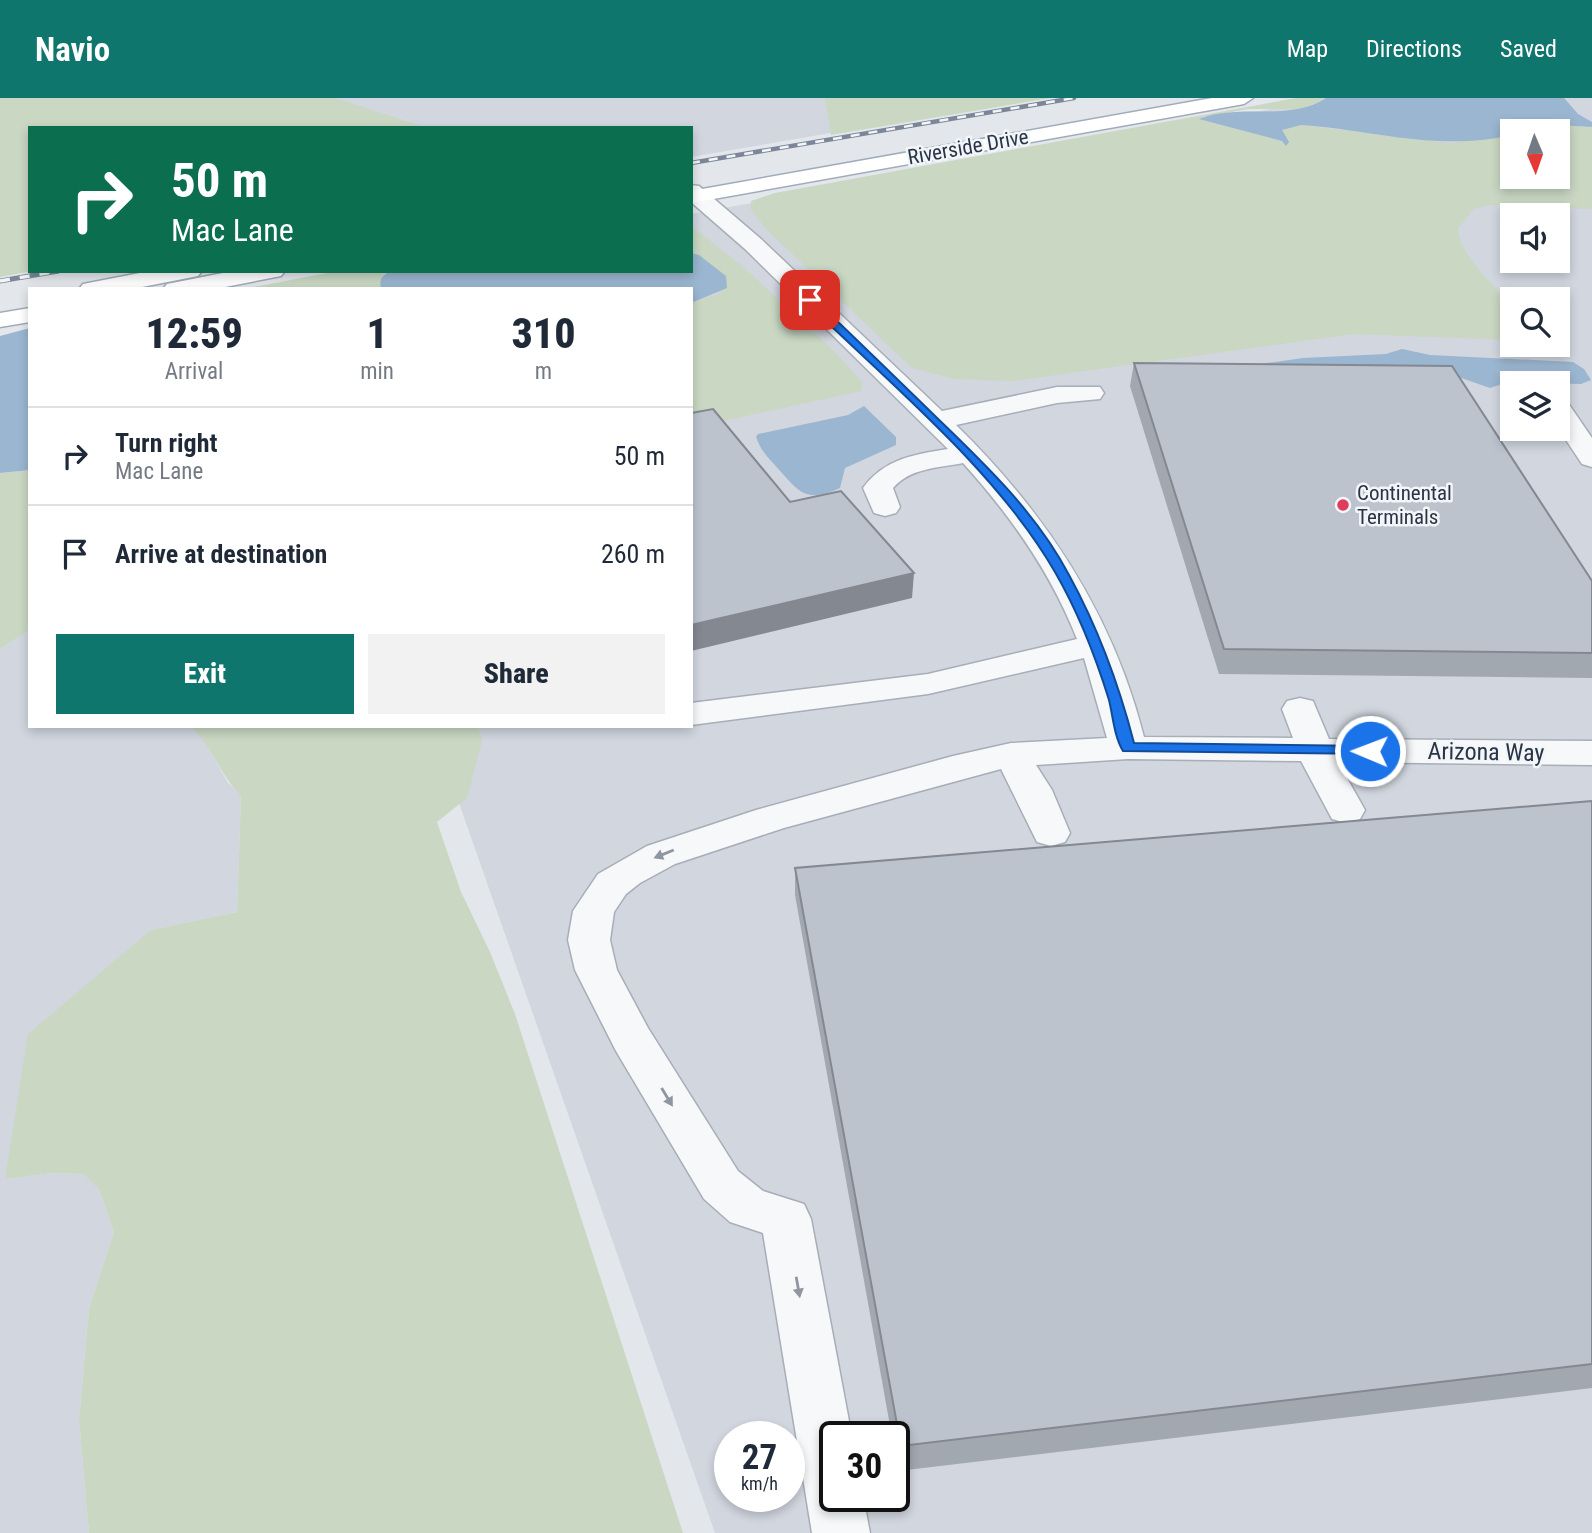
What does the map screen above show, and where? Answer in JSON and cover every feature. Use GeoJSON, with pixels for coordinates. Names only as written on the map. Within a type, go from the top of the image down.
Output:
{"type":"FeatureCollection","features":[{"type":"Feature","properties":{"kind":"main road","name":"Riverside Drive"},"geometry":{"type":"LineString","coordinates":[[693,192],[1177,98]]}},
{"type":"Feature","properties":{"kind":"main road","name":"Riverside Drive"},"geometry":{"type":"LineString","coordinates":[[693,192],[1244,98]]}},
{"type":"Feature","properties":{"kind":"main road"},"geometry":{"type":"LineString","coordinates":[[101,287],[179,273]]}},
{"type":"Feature","properties":{"kind":"main road"},"geometry":{"type":"LineString","coordinates":[[186,287],[262,273]]}},
{"type":"Feature","properties":{"kind":"main road"},"geometry":{"type":"LineString","coordinates":[[0,305],[28,299]]}},
{"type":"Feature","properties":{"kind":"main road"},"geometry":{"type":"LineString","coordinates":[[0,320],[28,315]]}},
{"type":"Feature","properties":{"kind":"street"},"geometry":{"type":"LineString","coordinates":[[693,192],[934,421],[1001,489],[1062,573],[1116,699],[1128,748]]}},
{"type":"Feature","properties":{"kind":"street"},"geometry":{"type":"LineString","coordinates":[[934,421],[1057,396],[1091,393]]}},
{"type":"Feature","properties":{"kind":"street"},"geometry":{"type":"LineString","coordinates":[[1570,426],[1592,458]]}},
{"type":"Feature","properties":{"kind":"street"},"geometry":{"type":"LineString","coordinates":[[885,508],[877,494],[887,475],[903,468],[967,454]]}},
{"type":"Feature","properties":{"kind":"street"},"geometry":{"type":"LineString","coordinates":[[693,714],[928,684],[1095,645]]}},
{"type":"Feature","properties":{"kind":"street"},"geometry":{"type":"LineString","coordinates":[[1300,709],[1315,750],[1346,810]]}},
{"type":"Feature","properties":{"kind":"street","name":"Arizona Way"},"geometry":{"type":"LineString","coordinates":[[841,1533],[786,1219],[747,1207],[721,1185],[632,1039],[596,970],[589,940],[594,911],[612,884],[626,873],[661,855],[731,845],[966,764],[1011,755],[1128,748],[1592,753]]}},
{"type":"Feature","properties":{"kind":"street"},"geometry":{"type":"LineString","coordinates":[[1011,755],[1033,790],[1051,832]]}},
{"type":"Feature","properties":{"kind":"shaded area"},"geometry":{"type":"Polygon","coordinates":[[[331,98],[1035,98],[693,157],[693,126],[413,126],[331,98]]]}},
{"type":"Feature","properties":{"kind":"shaded area"},"geometry":{"type":"Polygon","coordinates":[[[1332,98],[1592,98],[1592,1533],[715,1533],[433,728],[693,728],[693,287],[289,287],[363,273],[693,273],[693,214],[1332,98]]]}},
{"type":"Feature","properties":{"kind":"shaded area"},"geometry":{"type":"Polygon","coordinates":[[[28,631],[28,728],[192,728],[203,738],[228,783],[241,794],[237,912],[151,930],[6,1179],[52,1173],[83,1174],[99,1189],[114,1232],[89,1309],[79,1420],[89,1533],[0,1533],[0,649],[28,631]]]}},
{"type":"Feature","properties":{"kind":"green space"},"geometry":{"type":"Polygon","coordinates":[[[0,98],[335,98],[421,126],[28,126],[28,272],[0,277],[0,98]]]}},
{"type":"Feature","properties":{"kind":"green space"},"geometry":{"type":"Polygon","coordinates":[[[825,98],[1050,98],[831,135],[825,98]]]}},
{"type":"Feature","properties":{"kind":"green space"},"geometry":{"type":"Polygon","coordinates":[[[1296,98],[1326,98],[1302,109],[1248,109],[1203,117],[1205,121],[1238,127],[1285,143],[1282,132],[1284,128],[1301,125],[1450,143],[1500,137],[1500,189],[1570,189],[1570,126],[1592,127],[1592,209],[1570,208],[1570,203],[1500,203],[1500,205],[1474,209],[1458,228],[1460,239],[1471,260],[1500,293],[1500,340],[1354,334],[1013,381],[955,379],[912,368],[768,231],[751,210],[751,201],[775,193],[1296,98]]]}},
{"type":"Feature","properties":{"kind":"green space"},"geometry":{"type":"Polygon","coordinates":[[[693,228],[741,265],[834,351],[862,382],[861,391],[693,428],[693,302],[720,293],[707,263],[693,254],[693,228]]]}},
{"type":"Feature","properties":{"kind":"green space"},"geometry":{"type":"Polygon","coordinates":[[[327,273],[388,273],[383,275],[381,287],[254,287],[327,273]]]}},
{"type":"Feature","properties":{"kind":"green space"},"geometry":{"type":"Polygon","coordinates":[[[28,470],[28,631],[0,649],[0,473],[28,470]]]}},
{"type":"Feature","properties":{"kind":"green space"},"geometry":{"type":"Polygon","coordinates":[[[192,728],[479,728],[482,741],[467,798],[437,822],[461,892],[490,952],[515,1014],[683,1533],[89,1533],[79,1420],[89,1309],[114,1232],[99,1189],[83,1174],[52,1173],[5,1179],[28,1034],[151,930],[237,912],[241,795],[227,779],[192,728]]]}},
{"type":"Feature","properties":{"kind":"water"},"geometry":{"type":"Polygon","coordinates":[[[1326,98],[1564,98],[1578,114],[1592,122],[1592,127],[1570,126],[1570,119],[1500,119],[1500,137],[1432,141],[1301,125],[1282,130],[1289,142],[1286,146],[1282,141],[1199,119],[1231,112],[1281,111],[1312,105],[1326,98]]]}},
{"type":"Feature","properties":{"kind":"water"},"geometry":{"type":"Polygon","coordinates":[[[693,254],[699,255],[726,276],[727,288],[693,302],[693,287],[380,287],[381,280],[386,274],[693,273],[693,254]]]}},
{"type":"Feature","properties":{"kind":"water"},"geometry":{"type":"Polygon","coordinates":[[[28,329],[28,470],[0,473],[0,336],[28,329]]]}},
{"type":"Feature","properties":{"kind":"water"},"geometry":{"type":"Polygon","coordinates":[[[1402,349],[1430,355],[1573,362],[1584,369],[1591,380],[1581,384],[1570,384],[1570,371],[1500,371],[1500,385],[1490,388],[1450,374],[1239,367],[1303,358],[1386,354],[1402,349]]]}},
{"type":"Feature","properties":{"kind":"water"},"geometry":{"type":"Polygon","coordinates":[[[864,406],[896,437],[896,445],[845,468],[840,488],[821,495],[806,494],[789,481],[761,448],[756,437],[758,434],[848,415],[864,406]]]}},
{"type":"Feature","properties":{"kind":"building","name":"Continental Terminals"},"geometry":{"type":"Polygon","coordinates":[[[1134,363],[1452,366],[1592,581],[1592,653],[1224,649],[1134,363]]]}},
{"type":"Feature","properties":{"kind":"building"},"geometry":{"type":"Polygon","coordinates":[[[713,409],[790,502],[841,491],[914,573],[693,625],[693,413],[713,409]]]}},
{"type":"Feature","properties":{"kind":"building"},"geometry":{"type":"Polygon","coordinates":[[[1592,801],[1592,1364],[910,1445],[910,1421],[896,1421],[795,868],[1592,801]]]}},
{"type":"Feature","properties":{"kind":"railway"},"geometry":{"type":"LineString","coordinates":[[693,163],[1074,98]]}},
{"type":"Feature","properties":{"kind":"railway"},"geometry":{"type":"LineString","coordinates":[[0,281],[46,273]]}},
{"type":"Feature","properties":{"kind":"place","name":"Continental Terminals"},"geometry":{"type":"Point","coordinates":[1343,505]}},
{"type":"Feature","properties":{"kind":"route"},"geometry":{"type":"LineString","coordinates":[[810,300],[952,438],[1001,489],[1030,525],[1062,573],[1095,645],[1116,699],[1128,748],[1370,751]]}}]}
